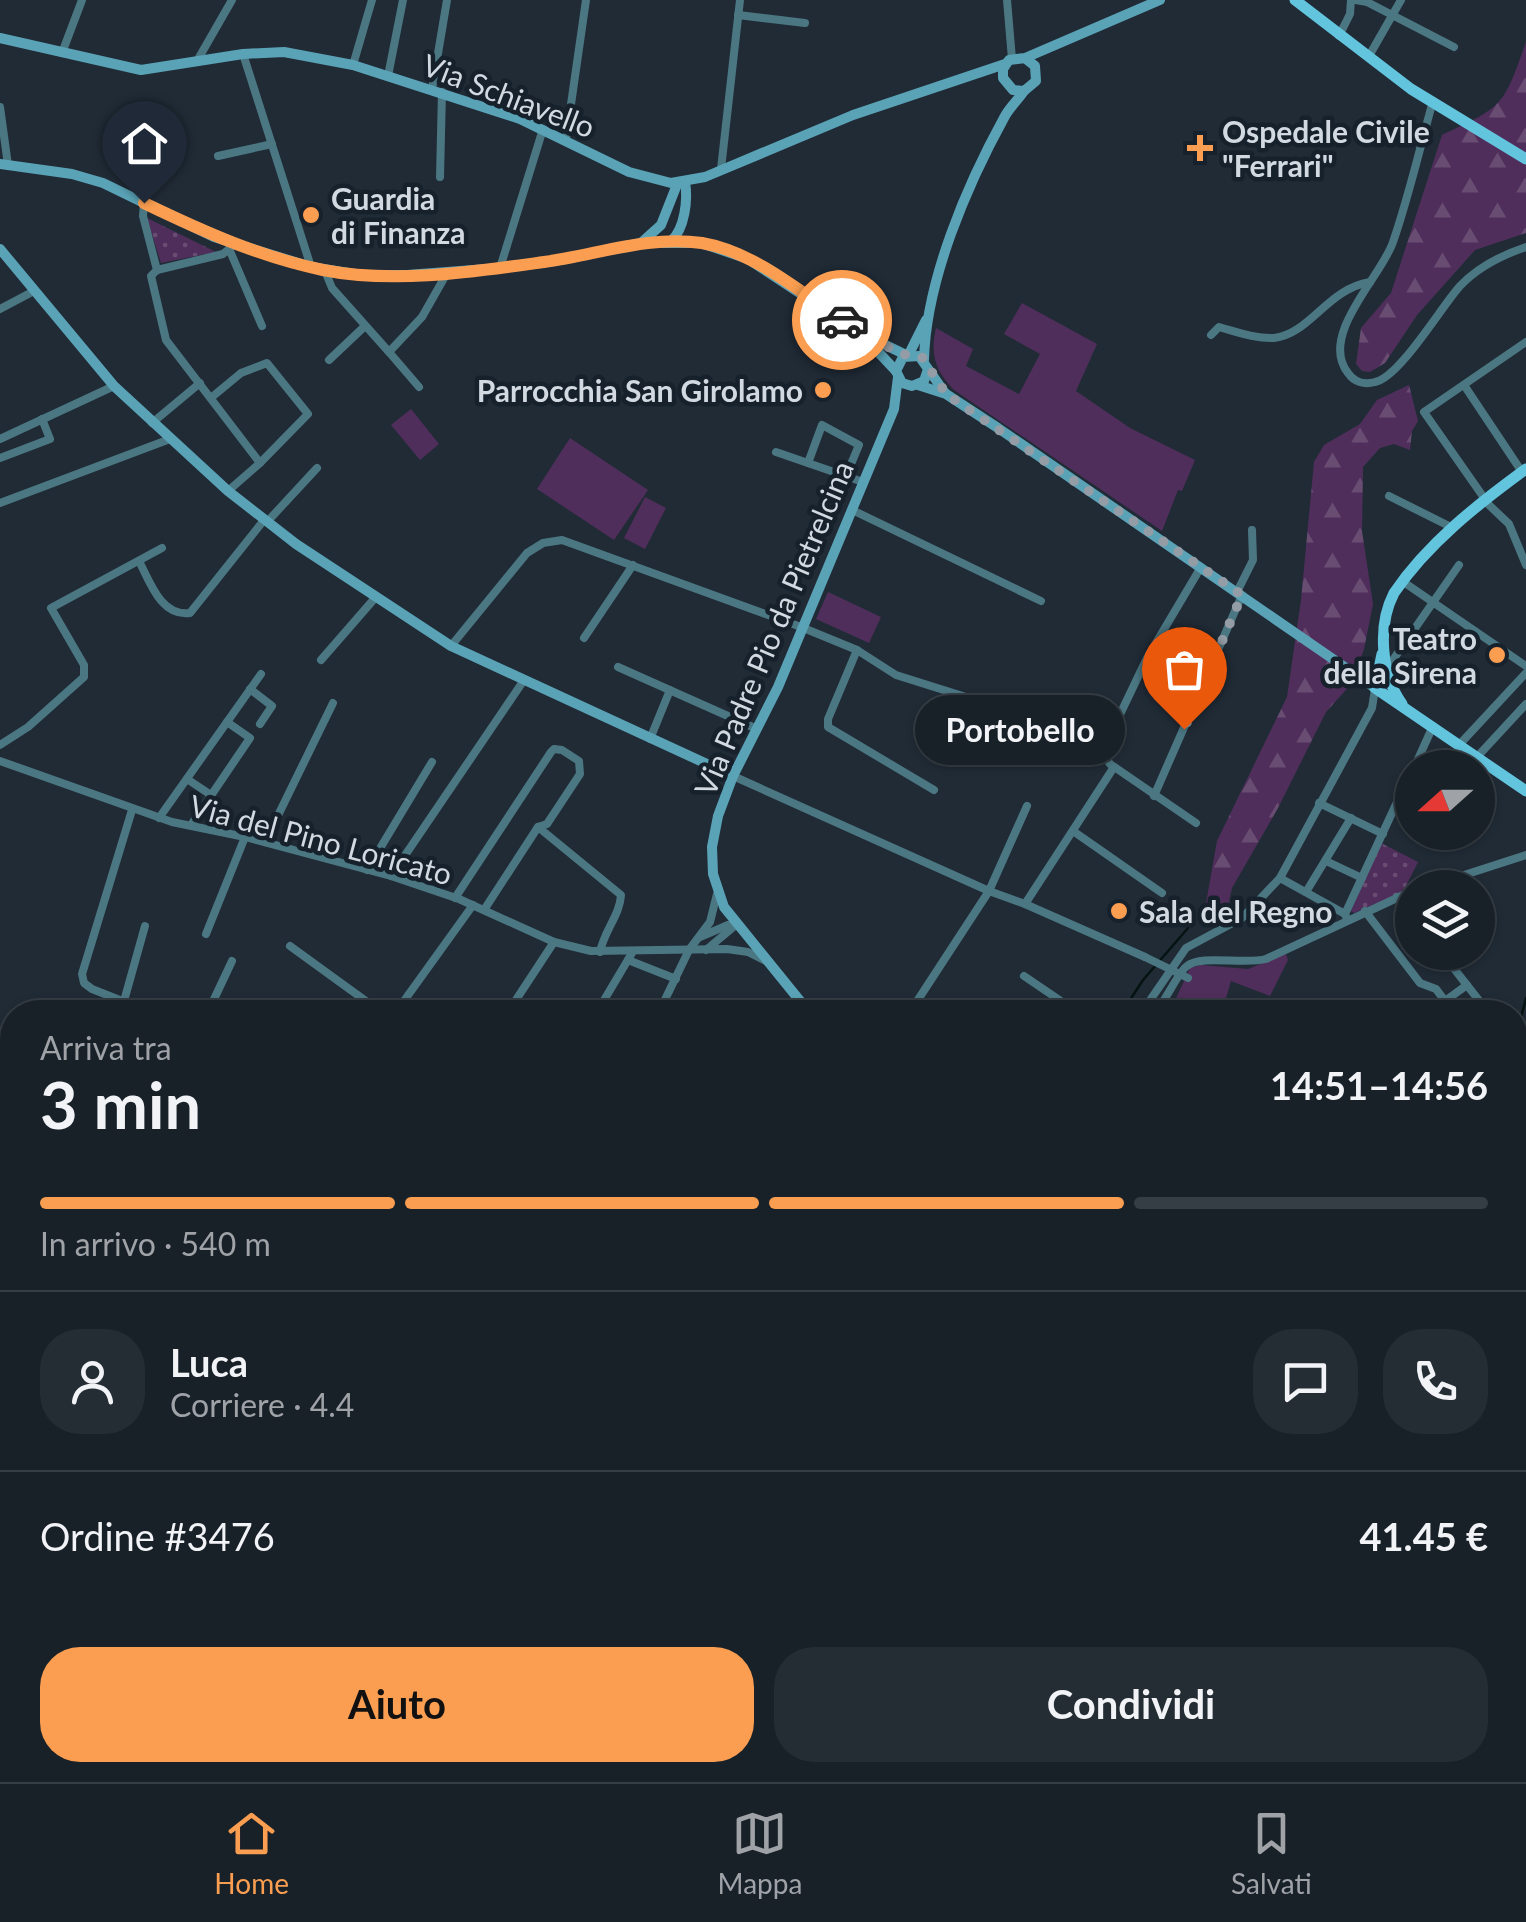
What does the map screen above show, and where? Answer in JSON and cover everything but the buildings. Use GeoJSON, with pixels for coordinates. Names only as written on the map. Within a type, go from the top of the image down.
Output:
{"type":"FeatureCollection","features":[{"type":"Feature","properties":{"kind":"main road"},"geometry":{"type":"LineString","coordinates":[[1295,0],[1411,88],[1526,159]]}},
{"type":"Feature","properties":{"kind":"main road"},"geometry":{"type":"LineString","coordinates":[[1467,750],[1375,688],[1389,602],[1402,582],[1452,528],[1524,470]]}},
{"type":"Feature","properties":{"kind":"main road"},"geometry":{"type":"LineString","coordinates":[[1383,645],[1390,683],[1402,704]]}},
{"type":"Feature","properties":{"kind":"main road"},"geometry":{"type":"LineString","coordinates":[[1495,769],[1526,790]]}},
{"type":"Feature","properties":{"kind":"street"},"geometry":{"type":"LineString","coordinates":[[62,52],[82,0]]}},
{"type":"Feature","properties":{"kind":"street"},"geometry":{"type":"LineString","coordinates":[[196,61],[232,0]]}},
{"type":"Feature","properties":{"kind":"street"},"geometry":{"type":"LineString","coordinates":[[353,65],[372,0]]}},
{"type":"Feature","properties":{"kind":"street"},"geometry":{"type":"LineString","coordinates":[[388,76],[403,0]]}},
{"type":"Feature","properties":{"kind":"street"},"geometry":{"type":"LineString","coordinates":[[440,177],[437,91],[447,0]]}},
{"type":"Feature","properties":{"kind":"street"},"geometry":{"type":"LineString","coordinates":[[566,139],[586,0]]}},
{"type":"Feature","properties":{"kind":"street"},"geometry":{"type":"LineString","coordinates":[[721,170],[740,0]]}},
{"type":"Feature","properties":{"kind":"street"},"geometry":{"type":"LineString","coordinates":[[1007,0],[1016,59],[1006,83],[1007,112]]}},
{"type":"Feature","properties":{"kind":"street"},"geometry":{"type":"LineString","coordinates":[[641,242],[661,225],[671,196],[683,186],[835,122],[1050,47],[1160,0]]}},
{"type":"Feature","properties":{"kind":"street"},"geometry":{"type":"LineString","coordinates":[[1339,36],[1348,22],[1353,0],[1367,2],[1454,47]]}},
{"type":"Feature","properties":{"kind":"street"},"geometry":{"type":"LineString","coordinates":[[1369,56],[1400,0]]}},
{"type":"Feature","properties":{"kind":"street"},"geometry":{"type":"LineString","coordinates":[[738,15],[805,23]]}},
{"type":"Feature","properties":{"kind":"street","name":"Via Schiavello"},"geometry":{"type":"LineString","coordinates":[[0,38],[141,70],[243,54],[284,52],[353,65],[544,129],[629,172],[683,186]]}},
{"type":"Feature","properties":{"kind":"street"},"geometry":{"type":"LineString","coordinates":[[897,374],[898,362],[908,355],[928,314],[962,206],[1007,112],[1033,85],[1036,70],[1050,47]]}},
{"type":"Feature","properties":{"kind":"street"},"geometry":{"type":"LineString","coordinates":[[243,54],[311,267]]}},
{"type":"Feature","properties":{"kind":"street"},"geometry":{"type":"LineString","coordinates":[[1016,59],[1036,70]]}},
{"type":"Feature","properties":{"kind":"street"},"geometry":{"type":"LineString","coordinates":[[983,70],[1024,91]]}},
{"type":"Feature","properties":{"kind":"street"},"geometry":{"type":"LineString","coordinates":[[1438,104],[1392,245],[1350,313],[1341,350],[1350,376],[1370,384],[1392,375],[1470,277],[1526,247]]}},
{"type":"Feature","properties":{"kind":"street"},"geometry":{"type":"LineString","coordinates":[[0,107],[3,167],[72,174],[103,183],[233,248],[325,270],[361,275],[447,273],[560,260],[641,242],[701,243],[748,258],[859,332],[926,364],[946,394]]}},
{"type":"Feature","properties":{"kind":"street"},"geometry":{"type":"LineString","coordinates":[[500,268],[544,129]]}},
{"type":"Feature","properties":{"kind":"street"},"geometry":{"type":"LineString","coordinates":[[218,156],[272,144]]}},
{"type":"Feature","properties":{"kind":"street"},"geometry":{"type":"LineString","coordinates":[[654,179],[671,196]]}},
{"type":"Feature","properties":{"kind":"street"},"geometry":{"type":"LineString","coordinates":[[668,241],[678,235],[683,186]]}},
{"type":"Feature","properties":{"kind":"street"},"geometry":{"type":"LineString","coordinates":[[144,203],[143,216],[157,270]]}},
{"type":"Feature","properties":{"kind":"street"},"geometry":{"type":"LineString","coordinates":[[682,220],[688,232],[701,243]]}},
{"type":"Feature","properties":{"kind":"street"},"geometry":{"type":"LineString","coordinates":[[661,225],[668,241]]}},
{"type":"Feature","properties":{"kind":"street"},"geometry":{"type":"LineString","coordinates":[[233,248],[157,270],[152,276],[166,340],[260,462]]}},
{"type":"Feature","properties":{"kind":"street"},"geometry":{"type":"LineString","coordinates":[[233,248],[262,326]]}},
{"type":"Feature","properties":{"kind":"street"},"geometry":{"type":"LineString","coordinates":[[0,249],[114,386],[228,491],[375,598],[450,646],[988,892],[1025,904],[1188,978]]}},
{"type":"Feature","properties":{"kind":"street"},"geometry":{"type":"LineString","coordinates":[[325,270],[332,288],[418,387]]}},
{"type":"Feature","properties":{"kind":"street"},"geometry":{"type":"LineString","coordinates":[[389,352],[422,317],[447,273]]}},
{"type":"Feature","properties":{"kind":"street"},"geometry":{"type":"LineString","coordinates":[[1212,335],[1219,327],[1248,335],[1282,336],[1296,331],[1355,284],[1371,282]]}},
{"type":"Feature","properties":{"kind":"street"},"geometry":{"type":"LineString","coordinates":[[0,309],[34,291]]}},
{"type":"Feature","properties":{"kind":"street"},"geometry":{"type":"LineString","coordinates":[[917,385],[926,378],[928,314]]}},
{"type":"Feature","properties":{"kind":"street"},"geometry":{"type":"LineString","coordinates":[[328,360],[365,326]]}},
{"type":"Feature","properties":{"kind":"street"},"geometry":{"type":"LineString","coordinates":[[859,332],[905,384],[946,394],[1375,688],[1372,708],[1280,878],[1242,918],[1186,948],[1150,1000]]}},
{"type":"Feature","properties":{"kind":"street"},"geometry":{"type":"LineString","coordinates":[[1526,342],[1424,412],[1516,535],[1526,565]]}},
{"type":"Feature","properties":{"kind":"street"},"geometry":{"type":"LineString","coordinates":[[212,397],[241,372],[267,362],[308,414],[228,491]]}},
{"type":"Feature","properties":{"kind":"street","name":"Via Padre Pio da Pietrelcina"},"geometry":{"type":"LineString","coordinates":[[797,1000],[718,894],[712,846],[733,776],[757,729],[894,408],[897,374]]}},
{"type":"Feature","properties":{"kind":"street"},"geometry":{"type":"LineString","coordinates":[[152,423],[200,382]]}},
{"type":"Feature","properties":{"kind":"street","name":"Via Padre Pio da Pietrelcina"},"geometry":{"type":"LineString","coordinates":[[894,408],[917,385]]}},
{"type":"Feature","properties":{"kind":"street"},"geometry":{"type":"LineString","coordinates":[[1464,385],[1524,470]]}},
{"type":"Feature","properties":{"kind":"street"},"geometry":{"type":"LineString","coordinates":[[0,439],[114,386]]}},
{"type":"Feature","properties":{"kind":"street"},"geometry":{"type":"LineString","coordinates":[[0,458],[50,439],[42,420]]}},
{"type":"Feature","properties":{"kind":"street"},"geometry":{"type":"LineString","coordinates":[[808,462],[822,426],[859,445],[846,476]]}},
{"type":"Feature","properties":{"kind":"street"},"geometry":{"type":"LineString","coordinates":[[0,502],[170,439]]}},
{"type":"Feature","properties":{"kind":"street"},"geometry":{"type":"LineString","coordinates":[[776,452],[863,482]]}},
{"type":"Feature","properties":{"kind":"street"},"geometry":{"type":"LineString","coordinates":[[138,561],[161,602],[176,612],[190,613],[316,468]]}},
{"type":"Feature","properties":{"kind":"street"},"geometry":{"type":"LineString","coordinates":[[1389,496],[1452,528]]}},
{"type":"Feature","properties":{"kind":"street"},"geometry":{"type":"LineString","coordinates":[[852,510],[1041,601]]}},
{"type":"Feature","properties":{"kind":"street"},"geometry":{"type":"LineString","coordinates":[[1154,796],[1253,560],[1252,530]]}},
{"type":"Feature","properties":{"kind":"street"},"geometry":{"type":"LineString","coordinates":[[450,646],[527,553],[544,543],[562,540],[858,650],[896,675],[1036,719],[1102,752],[1114,766],[1196,823]]}},
{"type":"Feature","properties":{"kind":"street"},"geometry":{"type":"LineString","coordinates":[[0,746],[84,678],[84,665],[51,608],[162,548]]}},
{"type":"Feature","properties":{"kind":"street"},"geometry":{"type":"LineString","coordinates":[[1388,667],[1459,565]]}},
{"type":"Feature","properties":{"kind":"street"},"geometry":{"type":"LineString","coordinates":[[584,638],[633,566]]}},
{"type":"Feature","properties":{"kind":"street"},"geometry":{"type":"LineString","coordinates":[[1102,752],[1147,658],[1201,567]]}},
{"type":"Feature","properties":{"kind":"street"},"geometry":{"type":"LineString","coordinates":[[1402,582],[1526,670],[1460,745]]}},
{"type":"Feature","properties":{"kind":"street"},"geometry":{"type":"LineString","coordinates":[[321,660],[375,598]]}},
{"type":"Feature","properties":{"kind":"street"},"geometry":{"type":"LineString","coordinates":[[858,650],[828,719],[828,728],[934,790]]}},
{"type":"Feature","properties":{"kind":"street"},"geometry":{"type":"LineString","coordinates":[[618,666],[757,729]]}},
{"type":"Feature","properties":{"kind":"street"},"geometry":{"type":"LineString","coordinates":[[159,818],[261,674]]}},
{"type":"Feature","properties":{"kind":"street"},"geometry":{"type":"LineString","coordinates":[[391,876],[524,680]]}},
{"type":"Feature","properties":{"kind":"street"},"geometry":{"type":"LineString","coordinates":[[250,689],[272,706],[260,724]]}},
{"type":"Feature","properties":{"kind":"street"},"geometry":{"type":"LineString","coordinates":[[650,739],[670,690]]}},
{"type":"Feature","properties":{"kind":"street"},"geometry":{"type":"LineString","coordinates":[[266,842],[332,703]]}},
{"type":"Feature","properties":{"kind":"street"},"geometry":{"type":"LineString","coordinates":[[1483,750],[1526,704]]}},
{"type":"Feature","properties":{"kind":"street"},"geometry":{"type":"LineString","coordinates":[[191,826],[250,738],[228,722]]}},
{"type":"Feature","properties":{"kind":"street"},"geometry":{"type":"LineString","coordinates":[[1422,750],[1433,726]]}},
{"type":"Feature","properties":{"kind":"street"},"geometry":{"type":"LineString","coordinates":[[455,898],[551,752],[558,748],[579,761],[580,774],[547,824],[538,827],[484,910]]}},
{"type":"Feature","properties":{"kind":"street","name":"Via del Pino Loricato"},"geometry":{"type":"LineString","coordinates":[[0,762],[159,818],[391,876],[455,898],[554,942],[630,957],[690,950],[748,952],[768,963]]}},
{"type":"Feature","properties":{"kind":"street"},"geometry":{"type":"LineString","coordinates":[[367,870],[432,762]]}},
{"type":"Feature","properties":{"kind":"street"},"geometry":{"type":"LineString","coordinates":[[1025,904],[1114,766]]}},
{"type":"Feature","properties":{"kind":"street"},"geometry":{"type":"LineString","coordinates":[[186,779],[211,796]]}},
{"type":"Feature","properties":{"kind":"street"},"geometry":{"type":"LineString","coordinates":[[1318,803],[1383,834]]}},
{"type":"Feature","properties":{"kind":"street"},"geometry":{"type":"LineString","coordinates":[[918,1000],[988,892],[1027,806]]}},
{"type":"Feature","properties":{"kind":"street"},"geometry":{"type":"LineString","coordinates":[[1346,916],[1395,808]]}},
{"type":"Feature","properties":{"kind":"street"},"geometry":{"type":"LineString","coordinates":[[114,1000],[84,983],[82,974],[132,810]]}},
{"type":"Feature","properties":{"kind":"street"},"geometry":{"type":"LineString","coordinates":[[1306,892],[1351,818]]}},
{"type":"Feature","properties":{"kind":"street"},"geometry":{"type":"LineString","coordinates":[[538,827],[621,895],[600,952]]}},
{"type":"Feature","properties":{"kind":"street"},"geometry":{"type":"LineString","coordinates":[[1072,832],[1162,894]]}},
{"type":"Feature","properties":{"kind":"street"},"geometry":{"type":"LineString","coordinates":[[206,934],[244,837]]}},
{"type":"Feature","properties":{"kind":"street"},"geometry":{"type":"LineString","coordinates":[[1480,870],[1526,855]]}},
{"type":"Feature","properties":{"kind":"street"},"geometry":{"type":"LineString","coordinates":[[1326,860],[1362,878]]}},
{"type":"Feature","properties":{"kind":"street"},"geometry":{"type":"LineString","coordinates":[[1280,878],[1346,916]]}},
{"type":"Feature","properties":{"kind":"street"},"geometry":{"type":"LineString","coordinates":[[665,1000],[714,911],[718,894]]}},
{"type":"Feature","properties":{"kind":"street"},"geometry":{"type":"LineString","coordinates":[[1166,1000],[1182,970],[1192,963],[1204,960],[1247,964],[1266,958],[1346,916],[1395,897]]}},
{"type":"Feature","properties":{"kind":"street"},"geometry":{"type":"LineString","coordinates":[[405,1000],[474,906]]}},
{"type":"Feature","properties":{"kind":"street"},"geometry":{"type":"LineString","coordinates":[[1365,911],[1420,983],[1436,989],[1444,1000]]}},
{"type":"Feature","properties":{"kind":"street"},"geometry":{"type":"LineString","coordinates":[[700,938],[728,924],[737,924]]}},
{"type":"Feature","properties":{"kind":"street"},"geometry":{"type":"LineString","coordinates":[[706,950],[737,924]]}},
{"type":"Feature","properties":{"kind":"street"},"geometry":{"type":"LineString","coordinates":[[127,1000],[145,926]]}},
{"type":"Feature","properties":{"kind":"street"},"geometry":{"type":"LineString","coordinates":[[516,1000],[554,942]]}},
{"type":"Feature","properties":{"kind":"street"},"geometry":{"type":"LineString","coordinates":[[290,946],[364,1000]]}},
{"type":"Feature","properties":{"kind":"street"},"geometry":{"type":"LineString","coordinates":[[603,1000],[630,957],[676,980]]}},
{"type":"Feature","properties":{"kind":"street"},"geometry":{"type":"LineString","coordinates":[[214,1000],[232,961]]}},
{"type":"Feature","properties":{"kind":"street"},"geometry":{"type":"LineString","coordinates":[[1455,970],[1478,1000]]}},
{"type":"Feature","properties":{"kind":"street"},"geometry":{"type":"LineString","coordinates":[[1024,976],[1059,1000]]}},
{"type":"Feature","properties":{"kind":"street"},"geometry":{"type":"LineString","coordinates":[[1446,1000],[1467,986]]}},
{"type":"Feature","properties":{"kind":"green space"},"geometry":{"type":"Polygon","coordinates":[[[1526,42],[1526,233],[1475,250],[1417,315],[1385,363],[1370,372],[1362,371],[1356,364],[1361,328],[1391,293],[1442,135],[1499,102],[1526,42]]]}},
{"type":"Feature","properties":{"kind":"green space"},"geometry":{"type":"Polygon","coordinates":[[[147,218],[216,252],[161,263],[147,218]]]}},
{"type":"Feature","properties":{"kind":"green space"},"geometry":{"type":"Polygon","coordinates":[[[1022,303],[1097,344],[1076,391],[1130,428],[1195,460],[1162,531],[954,390],[942,376],[934,354],[936,328],[973,349],[966,366],[1019,394],[1040,354],[1004,334],[1022,303]]]}},
{"type":"Feature","properties":{"kind":"green space"},"geometry":{"type":"Polygon","coordinates":[[[1409,385],[1418,421],[1412,431],[1410,450],[1394,444],[1380,448],[1363,467],[1362,531],[1373,604],[1353,682],[1326,712],[1232,888],[1232,914],[1203,920],[1217,841],[1287,697],[1314,462],[1324,445],[1360,424],[1377,400],[1409,385]]]}},
{"type":"Feature","properties":{"kind":"green space"},"geometry":{"type":"Polygon","coordinates":[[[411,409],[439,444],[420,460],[391,425],[411,409]]]}},
{"type":"Feature","properties":{"kind":"green space"},"geometry":{"type":"Polygon","coordinates":[[[570,438],[648,490],[614,540],[537,489],[570,438]]]}},
{"type":"Feature","properties":{"kind":"green space"},"geometry":{"type":"Polygon","coordinates":[[[645,497],[666,508],[645,549],[624,538],[645,497]]]}},
{"type":"Feature","properties":{"kind":"green space"},"geometry":{"type":"Polygon","coordinates":[[[828,592],[881,617],[869,643],[816,619],[828,592]]]}},
{"type":"Feature","properties":{"kind":"green space"},"geometry":{"type":"Polygon","coordinates":[[[1381,843],[1418,862],[1414,870],[1395,870],[1395,895],[1351,911],[1381,843]]]}},
{"type":"Feature","properties":{"kind":"green space"},"geometry":{"type":"Polygon","coordinates":[[[1286,954],[1288,960],[1270,996],[1231,981],[1225,1000],[1175,1000],[1190,968],[1201,965],[1248,969],[1286,954]]]}},
{"type":"Feature","properties":{"kind":"waterway"},"geometry":{"type":"LineString","coordinates":[[1130,1000],[1188,928]]}},
{"type":"Feature","properties":{"kind":"way so far"},"geometry":{"type":"LineString","coordinates":[[842,320],[886,346],[922,357],[946,394],[1242,595],[1184,729]]}},
{"type":"Feature","properties":{"kind":"place","name":"Ospedale Civile \"Ferrari\""},"geometry":{"type":"Point","coordinates":[1200,148]}},
{"type":"Feature","properties":{"kind":"place","name":"Guardia di Finanza"},"geometry":{"type":"Point","coordinates":[311,215]}},
{"type":"Feature","properties":{"kind":"place","name":"Parrocchia San Girolamo"},"geometry":{"type":"Point","coordinates":[823,390]}},
{"type":"Feature","properties":{"kind":"place","name":"Teatro della Sirena"},"geometry":{"type":"Point","coordinates":[1497,655]}},
{"type":"Feature","properties":{"kind":"place","name":"Portobello"},"geometry":{"type":"Point","coordinates":[1184,729]}},
{"type":"Feature","properties":{"kind":"place","name":"Sala del Regno"},"geometry":{"type":"Point","coordinates":[1119,911]}},
{"type":"Feature","properties":{"kind":"route"},"geometry":{"type":"LineString","coordinates":[[144,203],[214,237],[271,256],[361,275],[407,276],[500,268],[560,260],[641,242],[701,243],[748,258],[842,320]]}}]}
